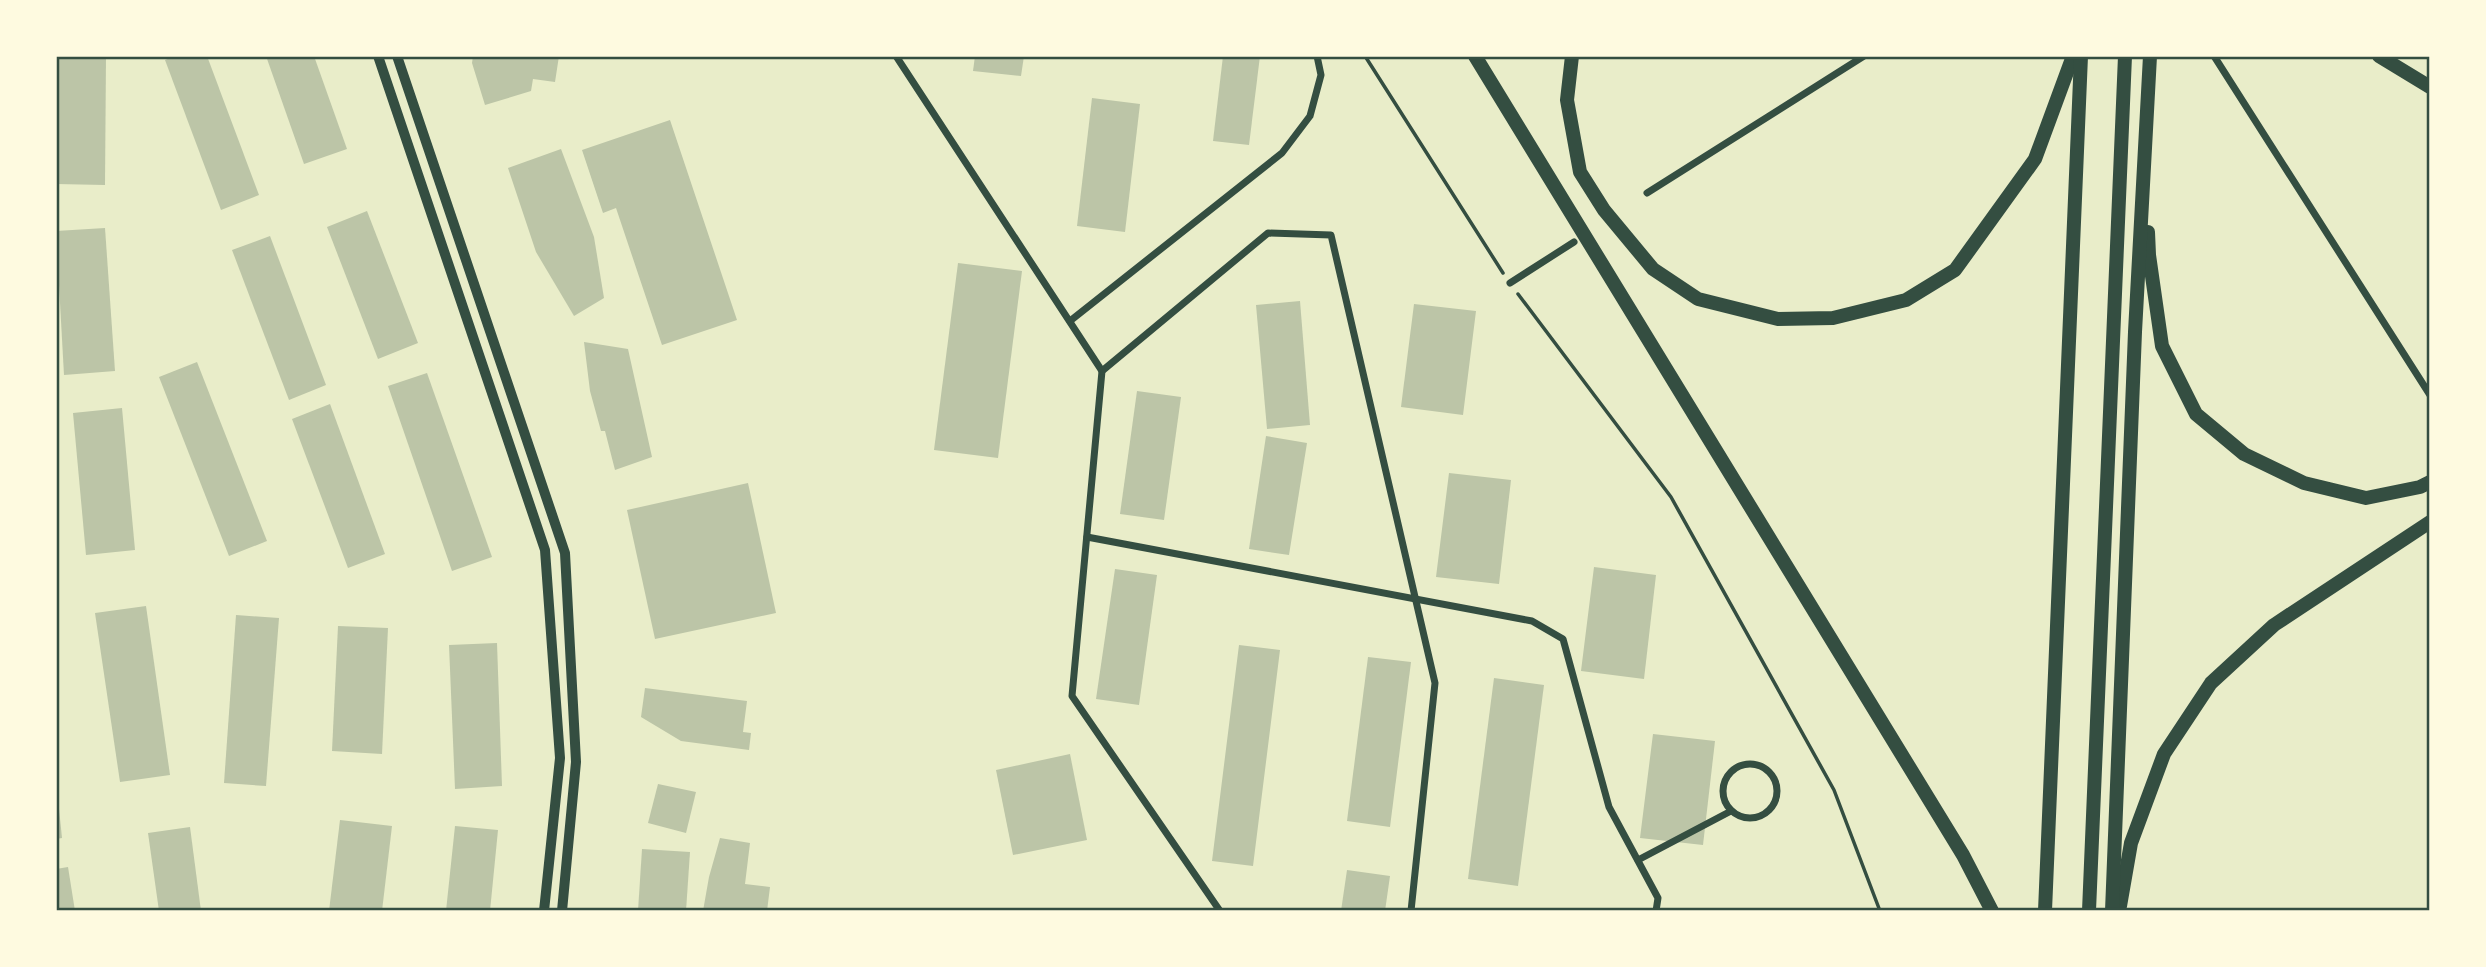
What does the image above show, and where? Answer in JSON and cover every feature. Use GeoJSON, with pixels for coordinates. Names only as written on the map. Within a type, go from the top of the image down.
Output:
{"type":"FeatureCollection","features":[{"type":"Feature","properties":{"kind":"highway"},"geometry":{"type":"LineString","coordinates":[[1475,56],[1963,855],[1992,911]]}},
{"type":"Feature","properties":{"kind":"highway"},"geometry":{"type":"LineString","coordinates":[[1572,56],[1567,100],[1580,172],[1604,211],[1653,269],[1698,299],[1777,319],[1833,318],[1906,300],[1955,270],[2035,159],[2073,56]]}},
{"type":"Feature","properties":{"kind":"highway"},"geometry":{"type":"LineString","coordinates":[[2045,911],[2081,56]]}},
{"type":"Feature","properties":{"kind":"highway"},"geometry":{"type":"LineString","coordinates":[[2089,911],[2125,56]]}},
{"type":"Feature","properties":{"kind":"highway"},"geometry":{"type":"LineString","coordinates":[[2112,911],[2150,56]]}},
{"type":"Feature","properties":{"kind":"highway"},"geometry":{"type":"LineString","coordinates":[[2379,56],[2430,87]]}},
{"type":"Feature","properties":{"kind":"highway"},"geometry":{"type":"LineString","coordinates":[[2145,143],[2149,255],[2162,346],[2196,414],[2244,454],[2304,483],[2366,498],[2420,487],[2430,482]]}},
{"type":"Feature","properties":{"kind":"highway"},"geometry":{"type":"LineString","coordinates":[[2119,911],[2131,843],[2164,754],[2211,683],[2274,625],[2430,522]]}},
{"type":"Feature","properties":{"kind":"street"},"geometry":{"type":"LineString","coordinates":[[378,56],[545,550],[560,758],[544,911]]}},
{"type":"Feature","properties":{"kind":"street"},"geometry":{"type":"LineString","coordinates":[[397,56],[565,553],[576,762],[562,911]]}},
{"type":"Feature","properties":{"kind":"street"},"geometry":{"type":"LineString","coordinates":[[896,56],[1102,371],[1072,696],[1220,911]]}},
{"type":"Feature","properties":{"kind":"street"},"geometry":{"type":"LineString","coordinates":[[1070,321],[1282,153],[1310,116],[1321,75],[1317,56]]}},
{"type":"Feature","properties":{"kind":"street"},"geometry":{"type":"LineString","coordinates":[[1647,193],[1864,56]]}},
{"type":"Feature","properties":{"kind":"street"},"geometry":{"type":"LineString","coordinates":[[2214,56],[2430,395]]}},
{"type":"Feature","properties":{"kind":"street"},"geometry":{"type":"LineString","coordinates":[[1102,371],[1268,233],[1331,235],[1435,683],[1411,911]]}},
{"type":"Feature","properties":{"kind":"street"},"geometry":{"type":"LineString","coordinates":[[1510,283],[1574,242]]}},
{"type":"Feature","properties":{"kind":"street"},"geometry":{"type":"LineString","coordinates":[[1087,537],[1532,621],[1563,639],[1609,807],[1658,898],[1657,911]]}},
{"type":"Feature","properties":{"kind":"street"},"geometry":{"type":"LineString","coordinates":[[1748,764],[1765,768],[1775,782],[1775,800],[1771,808],[1764,814],[1747,818],[1731,810],[1723,795],[1726,778],[1739,766],[1748,764]]}},
{"type":"Feature","properties":{"kind":"street"},"geometry":{"type":"LineString","coordinates":[[1638,860],[1731,810]]}},
{"type":"Feature","properties":{"kind":"path"},"geometry":{"type":"LineString","coordinates":[[1365,56],[1510,283],[1671,497],[1834,790],[1880,911]]}},
{"type":"Feature","properties":{"kind":"building"},"geometry":{"type":"Polygon","coordinates":[[[56,56],[106,56],[105,185],[56,184],[56,56]]]}},
{"type":"Feature","properties":{"kind":"building"},"geometry":{"type":"Polygon","coordinates":[[[175,56],[207,56],[259,195],[221,210],[165,60],[175,56]]]}},
{"type":"Feature","properties":{"kind":"building"},"geometry":{"type":"Polygon","coordinates":[[[266,56],[314,56],[347,149],[304,164],[266,56]]]}},
{"type":"Feature","properties":{"kind":"building"},"geometry":{"type":"Polygon","coordinates":[[[473,56],[559,56],[555,82],[533,79],[531,91],[485,105],[472,63],[473,56]]]}},
{"type":"Feature","properties":{"kind":"building"},"geometry":{"type":"Polygon","coordinates":[[[975,56],[1024,56],[1021,76],[973,71],[975,56]]]}},
{"type":"Feature","properties":{"kind":"building"},"geometry":{"type":"Polygon","coordinates":[[[1223,56],[1260,56],[1249,145],[1213,141],[1223,56]]]}},
{"type":"Feature","properties":{"kind":"building"},"geometry":{"type":"Polygon","coordinates":[[[1092,98],[1140,104],[1125,232],[1077,226],[1092,98]]]}},
{"type":"Feature","properties":{"kind":"building"},"geometry":{"type":"Polygon","coordinates":[[[670,120],[737,320],[662,345],[616,208],[603,213],[582,150],[670,120]]]}},
{"type":"Feature","properties":{"kind":"building"},"geometry":{"type":"Polygon","coordinates":[[[561,149],[594,237],[604,298],[574,316],[536,252],[508,168],[561,149]]]}},
{"type":"Feature","properties":{"kind":"building"},"geometry":{"type":"Polygon","coordinates":[[[367,211],[418,343],[378,359],[327,227],[367,211]]]}},
{"type":"Feature","properties":{"kind":"building"},"geometry":{"type":"Polygon","coordinates":[[[105,228],[115,371],[64,375],[56,231],[105,228]]]}},
{"type":"Feature","properties":{"kind":"building"},"geometry":{"type":"Polygon","coordinates":[[[270,236],[326,385],[289,400],[232,250],[270,236]]]}},
{"type":"Feature","properties":{"kind":"building"},"geometry":{"type":"Polygon","coordinates":[[[958,263],[1022,271],[998,458],[934,450],[958,263]]]}},
{"type":"Feature","properties":{"kind":"building"},"geometry":{"type":"Polygon","coordinates":[[[1300,301],[1310,425],[1267,429],[1256,305],[1300,301]]]}},
{"type":"Feature","properties":{"kind":"building"},"geometry":{"type":"Polygon","coordinates":[[[1414,304],[1476,311],[1463,415],[1401,407],[1414,304]]]}},
{"type":"Feature","properties":{"kind":"building"},"geometry":{"type":"Polygon","coordinates":[[[584,342],[628,349],[652,457],[615,470],[605,431],[601,431],[590,391],[584,342]]]}},
{"type":"Feature","properties":{"kind":"building"},"geometry":{"type":"Polygon","coordinates":[[[197,362],[267,541],[229,556],[159,377],[197,362]]]}},
{"type":"Feature","properties":{"kind":"building"},"geometry":{"type":"Polygon","coordinates":[[[427,373],[492,557],[452,571],[388,386],[427,373]]]}},
{"type":"Feature","properties":{"kind":"building"},"geometry":{"type":"Polygon","coordinates":[[[1137,391],[1181,397],[1164,520],[1120,514],[1137,391]]]}},
{"type":"Feature","properties":{"kind":"building"},"geometry":{"type":"Polygon","coordinates":[[[330,404],[385,554],[348,568],[292,419],[330,404]]]}},
{"type":"Feature","properties":{"kind":"building"},"geometry":{"type":"Polygon","coordinates":[[[122,408],[135,550],[86,555],[73,413],[122,408]]]}},
{"type":"Feature","properties":{"kind":"building"},"geometry":{"type":"Polygon","coordinates":[[[1266,436],[1307,443],[1289,555],[1249,549],[1266,436]]]}},
{"type":"Feature","properties":{"kind":"building"},"geometry":{"type":"Polygon","coordinates":[[[1449,473],[1511,480],[1499,584],[1436,577],[1449,473]]]}},
{"type":"Feature","properties":{"kind":"building"},"geometry":{"type":"Polygon","coordinates":[[[748,483],[776,613],[655,639],[627,510],[748,483]]]}},
{"type":"Feature","properties":{"kind":"building"},"geometry":{"type":"Polygon","coordinates":[[[1594,567],[1656,575],[1644,679],[1581,671],[1594,567]]]}},
{"type":"Feature","properties":{"kind":"building"},"geometry":{"type":"Polygon","coordinates":[[[1115,569],[1157,575],[1139,705],[1096,699],[1115,569]]]}},
{"type":"Feature","properties":{"kind":"building"},"geometry":{"type":"Polygon","coordinates":[[[146,606],[170,775],[120,782],[95,613],[146,606]]]}},
{"type":"Feature","properties":{"kind":"building"},"geometry":{"type":"Polygon","coordinates":[[[236,615],[279,618],[266,786],[224,783],[236,615]]]}},
{"type":"Feature","properties":{"kind":"building"},"geometry":{"type":"Polygon","coordinates":[[[338,626],[388,628],[382,754],[332,751],[338,626]]]}},
{"type":"Feature","properties":{"kind":"building"},"geometry":{"type":"Polygon","coordinates":[[[497,643],[502,786],[455,789],[449,645],[497,643]]]}},
{"type":"Feature","properties":{"kind":"building"},"geometry":{"type":"Polygon","coordinates":[[[1239,645],[1280,650],[1253,866],[1212,861],[1239,645]]]}},
{"type":"Feature","properties":{"kind":"building"},"geometry":{"type":"Polygon","coordinates":[[[1368,657],[1411,662],[1390,827],[1347,821],[1368,657]]]}},
{"type":"Feature","properties":{"kind":"building"},"geometry":{"type":"Polygon","coordinates":[[[1494,678],[1544,685],[1518,886],[1468,879],[1494,678]]]}},
{"type":"Feature","properties":{"kind":"building"},"geometry":{"type":"Polygon","coordinates":[[[645,688],[747,701],[743,732],[751,733],[749,750],[681,741],[641,717],[645,688]]]}},
{"type":"Feature","properties":{"kind":"building"},"geometry":{"type":"Polygon","coordinates":[[[1653,734],[1715,741],[1703,845],[1640,838],[1653,734]]]}},
{"type":"Feature","properties":{"kind":"building"},"geometry":{"type":"Polygon","coordinates":[[[1070,754],[1087,840],[1013,855],[996,770],[1070,754]]]}},
{"type":"Feature","properties":{"kind":"building"},"geometry":{"type":"Polygon","coordinates":[[[658,784],[696,792],[686,833],[648,823],[658,784]]]}},
{"type":"Feature","properties":{"kind":"building"},"geometry":{"type":"Polygon","coordinates":[[[56,799],[62,838],[56,839],[56,799]]]}},
{"type":"Feature","properties":{"kind":"building"},"geometry":{"type":"Polygon","coordinates":[[[340,820],[392,826],[382,911],[329,911],[340,820]]]}},
{"type":"Feature","properties":{"kind":"building"},"geometry":{"type":"Polygon","coordinates":[[[455,826],[498,830],[490,911],[446,911],[455,826]]]}},
{"type":"Feature","properties":{"kind":"building"},"geometry":{"type":"Polygon","coordinates":[[[190,827],[201,911],[159,911],[148,833],[190,827]]]}},
{"type":"Feature","properties":{"kind":"building"},"geometry":{"type":"Polygon","coordinates":[[[720,838],[750,843],[745,884],[770,887],[767,911],[703,911],[720,838]]]}},
{"type":"Feature","properties":{"kind":"building"},"geometry":{"type":"Polygon","coordinates":[[[642,849],[690,852],[686,911],[638,911],[642,849]]]}},
{"type":"Feature","properties":{"kind":"building"},"geometry":{"type":"Polygon","coordinates":[[[68,867],[75,911],[56,911],[56,869],[68,867]]]}},
{"type":"Feature","properties":{"kind":"building"},"geometry":{"type":"Polygon","coordinates":[[[1347,870],[1390,876],[1385,911],[1341,911],[1347,870]]]}}]}
